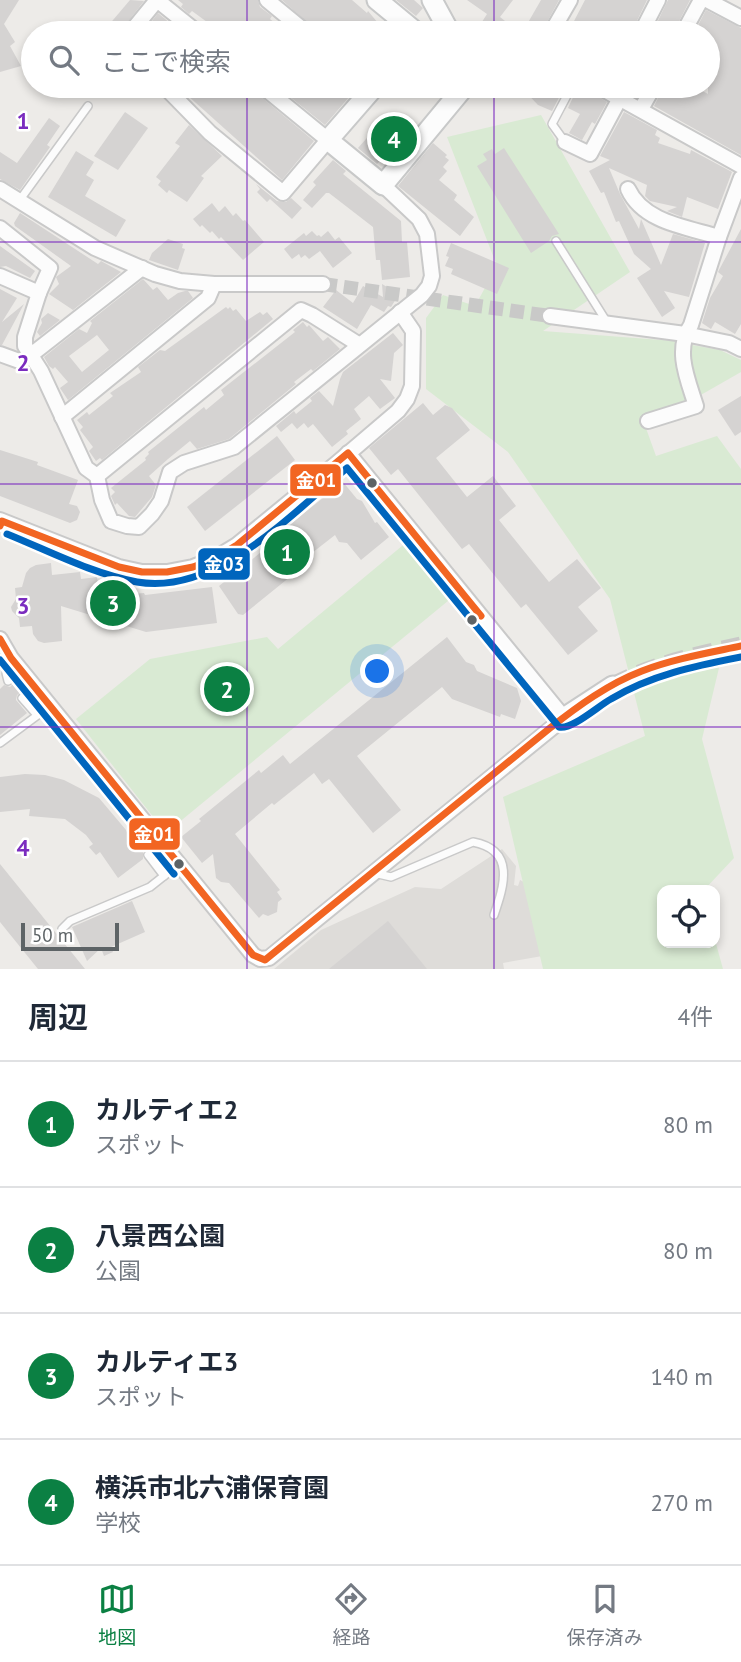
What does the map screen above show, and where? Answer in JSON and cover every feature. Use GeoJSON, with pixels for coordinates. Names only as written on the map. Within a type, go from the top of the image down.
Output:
{"type":"FeatureCollection","features":[{"type":"Feature","properties":{"kind":"street"},"geometry":{"type":"LineString","coordinates":[[140,21],[158,0],[183,21]]}},
{"type":"Feature","properties":{"kind":"street"},"geometry":{"type":"LineString","coordinates":[[267,0],[292,21]]}},
{"type":"Feature","properties":{"kind":"street"},"geometry":{"type":"LineString","coordinates":[[377,0],[403,21]]}},
{"type":"Feature","properties":{"kind":"street"},"geometry":{"type":"LineString","coordinates":[[558,21],[570,0]]}},
{"type":"Feature","properties":{"kind":"street"},"geometry":{"type":"LineString","coordinates":[[648,21],[659,0]]}},
{"type":"Feature","properties":{"kind":"street"},"geometry":{"type":"LineString","coordinates":[[690,21],[701,0]]}},
{"type":"Feature","properties":{"kind":"street"},"geometry":{"type":"LineString","coordinates":[[707,0],[739,12]]}},
{"type":"Feature","properties":{"kind":"street"},"geometry":{"type":"LineString","coordinates":[[427,21],[439,4]]}},
{"type":"Feature","properties":{"kind":"street"},"geometry":{"type":"LineString","coordinates":[[439,4],[445,21]]}},
{"type":"Feature","properties":{"kind":"street"},"geometry":{"type":"LineString","coordinates":[[175,98],[209,133],[283,193],[363,98]]}},
{"type":"Feature","properties":{"kind":"street"},"geometry":{"type":"LineString","coordinates":[[0,228],[50,268],[39,293],[25,337],[25,346],[41,371],[86,468],[97,476],[102,500],[111,521],[139,527],[161,501],[170,472],[184,463],[234,447],[358,344],[422,295],[429,286],[432,276],[427,234],[419,219],[383,185],[277,98]]}},
{"type":"Feature","properties":{"kind":"street"},"geometry":{"type":"LineString","coordinates":[[383,185],[456,98]]}},
{"type":"Feature","properties":{"kind":"street"},"geometry":{"type":"LineString","coordinates":[[565,142],[590,154],[608,98]]}},
{"type":"Feature","properties":{"kind":"street"},"geometry":{"type":"LineString","coordinates":[[623,98],[741,166]]}},
{"type":"Feature","properties":{"kind":"street"},"geometry":{"type":"LineString","coordinates":[[641,109],[647,98]]}},
{"type":"Feature","properties":{"kind":"street"},"geometry":{"type":"LineString","coordinates":[[648,421],[696,406],[682,357],[685,334],[691,325],[741,178]]}},
{"type":"Feature","properties":{"kind":"street"},"geometry":{"type":"LineString","coordinates":[[628,188],[634,202],[656,218],[719,237]]}},
{"type":"Feature","properties":{"kind":"street"},"geometry":{"type":"LineString","coordinates":[[1,192],[73,237],[142,268],[180,281],[214,284],[323,284]]}},
{"type":"Feature","properties":{"kind":"street"},"geometry":{"type":"LineString","coordinates":[[0,354],[22,362],[142,268]]}},
{"type":"Feature","properties":{"kind":"street"},"geometry":{"type":"LineString","coordinates":[[0,276],[39,293]]}},
{"type":"Feature","properties":{"kind":"street"},"geometry":{"type":"LineString","coordinates":[[62,417],[208,298],[214,284]]}},
{"type":"Feature","properties":{"kind":"street"},"geometry":{"type":"LineString","coordinates":[[97,476],[301,310],[358,344]]}},
{"type":"Feature","properties":{"kind":"street"},"geometry":{"type":"LineString","coordinates":[[1,522],[120,567],[142,572],[167,572],[193,567],[214,559],[237,545],[398,411],[412,386],[414,331],[400,313]]}},
{"type":"Feature","properties":{"kind":"street"},"geometry":{"type":"LineString","coordinates":[[550,316],[685,334],[729,343],[741,349]]}},
{"type":"Feature","properties":{"kind":"street"},"geometry":{"type":"LineString","coordinates":[[348,453],[564,718]]}},
{"type":"Feature","properties":{"kind":"street"},"geometry":{"type":"LineString","coordinates":[[0,639],[16,664],[253,955],[265,960],[564,718],[613,686]]}},
{"type":"Feature","properties":{"kind":"lane"},"geometry":{"type":"LineString","coordinates":[[565,142],[552,124],[566,98]]}},
{"type":"Feature","properties":{"kind":"lane"},"geometry":{"type":"LineString","coordinates":[[19,202],[88,106]]}},
{"type":"Feature","properties":{"kind":"lane"},"geometry":{"type":"LineString","coordinates":[[555,241],[608,324]]}},
{"type":"Feature","properties":{"kind":"lane"},"geometry":{"type":"LineString","coordinates":[[8,681],[6,673],[16,664]]}},
{"type":"Feature","properties":{"kind":"lane"},"geometry":{"type":"LineString","coordinates":[[22,698],[37,715]]}},
{"type":"Feature","properties":{"kind":"lane"},"geometry":{"type":"LineString","coordinates":[[0,743],[50,706]]}},
{"type":"Feature","properties":{"kind":"lane"},"geometry":{"type":"LineString","coordinates":[[136,840],[132,832],[145,821]]}},
{"type":"Feature","properties":{"kind":"lane"},"geometry":{"type":"LineString","coordinates":[[374,873],[391,877],[473,842],[485,844],[503,864],[505,872],[504,887],[494,915]]}},
{"type":"Feature","properties":{"kind":"lane"},"geometry":{"type":"LineString","coordinates":[[148,855],[164,876]]}},
{"type":"Feature","properties":{"kind":"lane"},"geometry":{"type":"LineString","coordinates":[[62,929],[70,921],[150,887],[179,864]]}},
{"type":"Feature","properties":{"kind":"shaded area"},"geometry":{"type":"Polygon","coordinates":[[[502,849],[516,866],[514,885],[518,886],[520,880],[532,886],[548,955],[503,963],[504,969],[274,969],[321,930],[415,887],[441,889],[502,849]]]}},
{"type":"Feature","properties":{"kind":"green space"},"geometry":{"type":"Polygon","coordinates":[[[541,115],[630,272],[543,331],[675,341],[696,406],[643,420],[656,456],[717,436],[741,469],[741,644],[724,647],[702,739],[734,858],[709,885],[657,885],[657,948],[717,948],[723,969],[543,969],[503,797],[645,736],[610,599],[508,452],[426,389],[426,318],[443,295],[475,306],[497,266],[447,137],[541,115]]]}},
{"type":"Feature","properties":{"kind":"green space"},"geometry":{"type":"Polygon","coordinates":[[[692,345],[720,350],[741,360],[741,372],[699,396],[688,355],[692,345]]]}},
{"type":"Feature","properties":{"kind":"green space"},"geometry":{"type":"Polygon","coordinates":[[[408,541],[454,596],[166,833],[76,719],[150,659],[267,637],[278,649],[408,541]]]}},
{"type":"Feature","properties":{"kind":"building"},"geometry":{"type":"Polygon","coordinates":[[[0,0],[19,0],[4,24],[15,42],[10,46],[21,66],[0,72],[0,0]]]}},
{"type":"Feature","properties":{"kind":"building"},"geometry":{"type":"Polygon","coordinates":[[[130,0],[144,1],[128,21],[112,21],[130,0]]]}},
{"type":"Feature","properties":{"kind":"building"},"geometry":{"type":"Polygon","coordinates":[[[178,0],[258,0],[260,7],[272,16],[270,19],[272,21],[206,21],[192,11],[189,14],[181,7],[183,4],[178,0]]]}},
{"type":"Feature","properties":{"kind":"building"},"geometry":{"type":"Polygon","coordinates":[[[282,0],[352,0],[367,13],[368,11],[376,21],[306,21],[282,0]]]}},
{"type":"Feature","properties":{"kind":"building"},"geometry":{"type":"Polygon","coordinates":[[[396,0],[414,0],[423,8],[416,16],[396,0]]]}},
{"type":"Feature","properties":{"kind":"building"},"geometry":{"type":"Polygon","coordinates":[[[467,0],[513,0],[500,17],[505,21],[483,21],[487,14],[467,0]]]}},
{"type":"Feature","properties":{"kind":"building"},"geometry":{"type":"Polygon","coordinates":[[[541,0],[559,0],[548,21],[529,21],[541,0]]]}},
{"type":"Feature","properties":{"kind":"building"},"geometry":{"type":"Polygon","coordinates":[[[585,0],[647,0],[637,21],[574,21],[585,0]]]}},
{"type":"Feature","properties":{"kind":"building"},"geometry":{"type":"Polygon","coordinates":[[[668,0],[690,0],[679,21],[658,21],[668,0]]]}},
{"type":"Feature","properties":{"kind":"building"},"geometry":{"type":"Polygon","coordinates":[[[706,10],[741,28],[741,155],[654,106],[658,98],[720,98],[720,21],[700,21],[706,10]]]}},
{"type":"Feature","properties":{"kind":"building"},"geometry":{"type":"Polygon","coordinates":[[[158,13],[168,21],[152,21],[158,13]]]}},
{"type":"Feature","properties":{"kind":"building"},"geometry":{"type":"Polygon","coordinates":[[[190,98],[262,98],[314,141],[282,180],[190,98]]]}},
{"type":"Feature","properties":{"kind":"building"},"geometry":{"type":"Polygon","coordinates":[[[291,98],[348,98],[325,125],[291,98]]]}},
{"type":"Feature","properties":{"kind":"building"},"geometry":{"type":"Polygon","coordinates":[[[531,98],[559,98],[552,111],[538,105],[531,98]]]}},
{"type":"Feature","properties":{"kind":"building"},"geometry":{"type":"Polygon","coordinates":[[[573,98],[600,98],[607,102],[582,140],[569,133],[580,114],[568,108],[573,98]]]}},
{"type":"Feature","properties":{"kind":"building"},"geometry":{"type":"Polygon","coordinates":[[[125,112],[148,128],[118,170],[94,156],[125,112]]]}},
{"type":"Feature","properties":{"kind":"building"},"geometry":{"type":"Polygon","coordinates":[[[390,112],[412,131],[385,164],[381,160],[377,164],[358,148],[390,112]]]}},
{"type":"Feature","properties":{"kind":"building"},"geometry":{"type":"Polygon","coordinates":[[[624,112],[657,130],[655,135],[660,138],[658,143],[690,154],[691,150],[732,172],[718,209],[687,197],[682,217],[667,211],[677,207],[650,201],[645,196],[647,185],[609,168],[639,229],[641,219],[661,265],[673,234],[705,243],[689,297],[664,291],[675,308],[662,317],[637,278],[651,269],[634,254],[619,221],[616,222],[604,192],[601,193],[589,171],[610,160],[600,156],[624,112]]]}},
{"type":"Feature","properties":{"kind":"building"},"geometry":{"type":"Polygon","coordinates":[[[49,118],[60,126],[47,145],[50,147],[20,190],[0,179],[0,152],[17,163],[49,118]]]}},
{"type":"Feature","properties":{"kind":"building"},"geometry":{"type":"Polygon","coordinates":[[[189,125],[222,156],[201,176],[204,178],[187,202],[169,190],[167,193],[158,185],[161,181],[156,177],[180,146],[175,143],[189,125]]]}},
{"type":"Feature","properties":{"kind":"building"},"geometry":{"type":"Polygon","coordinates":[[[433,143],[449,160],[443,167],[447,171],[439,180],[457,195],[454,200],[474,217],[460,236],[398,186],[433,143]]]}},
{"type":"Feature","properties":{"kind":"building"},"geometry":{"type":"Polygon","coordinates":[[[504,148],[559,234],[552,236],[531,253],[477,166],[487,160],[483,154],[492,149],[495,154],[504,148]]]}},
{"type":"Feature","properties":{"kind":"building"},"geometry":{"type":"Polygon","coordinates":[[[76,151],[94,162],[86,175],[94,180],[85,196],[126,220],[116,237],[48,197],[76,151]]]}},
{"type":"Feature","properties":{"kind":"building"},"geometry":{"type":"Polygon","coordinates":[[[333,160],[346,171],[343,174],[401,221],[402,242],[407,242],[410,277],[382,280],[380,260],[376,260],[373,227],[329,193],[312,208],[303,200],[316,185],[313,182],[333,160]]]}},
{"type":"Feature","properties":{"kind":"building"},"geometry":{"type":"Polygon","coordinates":[[[256,184],[277,201],[286,202],[291,198],[302,208],[292,219],[270,199],[267,202],[257,192],[260,189],[256,184]]]}},
{"type":"Feature","properties":{"kind":"building"},"geometry":{"type":"Polygon","coordinates":[[[212,203],[219,212],[225,206],[233,216],[236,213],[264,242],[243,260],[221,237],[219,239],[202,225],[200,227],[193,219],[212,203]]]}},
{"type":"Feature","properties":{"kind":"building"},"geometry":{"type":"Polygon","coordinates":[[[20,213],[98,264],[101,261],[121,272],[73,310],[49,294],[59,284],[56,277],[71,266],[15,226],[20,213]]]}},
{"type":"Feature","properties":{"kind":"building"},"geometry":{"type":"Polygon","coordinates":[[[741,229],[741,324],[735,334],[715,322],[711,329],[702,323],[710,298],[723,276],[718,272],[741,229]]]}},
{"type":"Feature","properties":{"kind":"building"},"geometry":{"type":"Polygon","coordinates":[[[312,231],[321,237],[328,231],[335,240],[339,237],[352,253],[333,268],[320,251],[309,259],[305,255],[301,258],[299,254],[292,259],[284,249],[304,233],[306,236],[312,231]]]}},
{"type":"Feature","properties":{"kind":"building"},"geometry":{"type":"Polygon","coordinates":[[[168,239],[183,244],[182,248],[185,249],[178,270],[149,260],[152,253],[168,239]]]}},
{"type":"Feature","properties":{"kind":"building"},"geometry":{"type":"Polygon","coordinates":[[[451,243],[509,268],[497,294],[451,274],[453,269],[445,266],[451,243]]]}},
{"type":"Feature","properties":{"kind":"building"},"geometry":{"type":"Polygon","coordinates":[[[0,246],[35,271],[30,278],[6,266],[0,267],[0,246]]]}},
{"type":"Feature","properties":{"kind":"building"},"geometry":{"type":"Polygon","coordinates":[[[143,279],[153,290],[157,287],[168,300],[185,291],[193,298],[68,400],[60,388],[68,382],[55,367],[53,369],[49,366],[44,357],[79,329],[87,333],[92,323],[90,321],[143,279]],[[97,335],[69,356],[82,372],[109,350],[97,335]]]}},
{"type":"Feature","properties":{"kind":"building"},"geometry":{"type":"Polygon","coordinates":[[[382,284],[399,294],[391,307],[388,306],[384,312],[371,305],[357,329],[323,307],[336,290],[353,303],[363,286],[383,297],[382,284]]]}},
{"type":"Feature","properties":{"kind":"building"},"geometry":{"type":"Polygon","coordinates":[[[0,289],[17,298],[2,322],[24,304],[2,345],[0,345],[0,289]]]}},
{"type":"Feature","properties":{"kind":"building"},"geometry":{"type":"Polygon","coordinates":[[[226,307],[233,311],[236,309],[246,321],[260,312],[263,315],[267,312],[273,319],[102,460],[100,458],[96,461],[89,451],[93,447],[80,430],[83,427],[77,420],[87,412],[89,415],[113,396],[110,393],[141,372],[138,367],[160,350],[165,351],[226,307]]]}},
{"type":"Feature","properties":{"kind":"building"},"geometry":{"type":"Polygon","coordinates":[[[48,313],[60,320],[40,336],[37,332],[42,323],[41,319],[48,313]]]}},
{"type":"Feature","properties":{"kind":"building"},"geometry":{"type":"Polygon","coordinates":[[[303,322],[323,341],[328,337],[340,349],[313,371],[311,369],[294,382],[296,384],[229,439],[197,449],[190,441],[168,459],[149,476],[156,485],[152,497],[135,517],[129,516],[117,503],[115,505],[111,496],[115,492],[111,488],[146,460],[148,452],[204,407],[206,410],[224,395],[221,390],[295,332],[293,330],[303,322]]]}},
{"type":"Feature","properties":{"kind":"building"},"geometry":{"type":"Polygon","coordinates":[[[393,333],[403,345],[394,353],[391,381],[380,379],[395,398],[380,409],[369,396],[354,409],[361,419],[332,447],[313,424],[308,428],[304,423],[297,429],[292,423],[281,432],[276,426],[312,401],[310,398],[319,391],[333,406],[343,372],[393,333]]]}},
{"type":"Feature","properties":{"kind":"building"},"geometry":{"type":"Polygon","coordinates":[[[741,396],[741,432],[735,436],[718,410],[741,396]]]}},
{"type":"Feature","properties":{"kind":"building"},"geometry":{"type":"Polygon","coordinates":[[[423,403],[433,415],[445,405],[452,408],[470,430],[436,458],[467,497],[493,476],[516,506],[499,520],[549,582],[577,559],[601,588],[578,607],[598,631],[568,655],[526,604],[521,608],[469,544],[462,549],[398,469],[391,475],[369,448],[423,403]]]}},
{"type":"Feature","properties":{"kind":"building"},"geometry":{"type":"Polygon","coordinates":[[[277,436],[295,460],[205,531],[187,507],[277,436]]]}},
{"type":"Feature","properties":{"kind":"building"},"geometry":{"type":"Polygon","coordinates":[[[0,450],[38,462],[37,465],[78,480],[69,504],[77,506],[80,512],[77,520],[70,523],[0,496],[0,450]]]}},
{"type":"Feature","properties":{"kind":"building"},"geometry":{"type":"Polygon","coordinates":[[[343,482],[357,499],[362,501],[375,523],[377,522],[389,537],[361,560],[347,543],[339,542],[335,535],[303,560],[306,564],[243,615],[238,614],[219,586],[343,482]]]}},
{"type":"Feature","properties":{"kind":"building"},"geometry":{"type":"Polygon","coordinates":[[[51,563],[52,575],[80,572],[81,579],[97,577],[98,584],[114,582],[115,590],[131,588],[132,594],[145,595],[212,587],[217,623],[146,632],[61,606],[62,641],[38,641],[32,626],[20,627],[19,618],[11,607],[16,599],[15,588],[22,587],[30,568],[51,563]]]}},
{"type":"Feature","properties":{"kind":"building"},"geometry":{"type":"Polygon","coordinates":[[[447,637],[466,662],[474,665],[477,671],[517,688],[521,701],[515,719],[501,714],[500,717],[452,699],[442,687],[357,756],[401,810],[373,833],[329,779],[322,784],[314,773],[274,805],[272,803],[235,834],[280,890],[277,892],[282,899],[278,902],[277,912],[268,916],[263,914],[259,918],[229,883],[216,878],[213,854],[202,863],[181,837],[259,770],[261,773],[283,755],[290,764],[447,637]]]}},
{"type":"Feature","properties":{"kind":"building"},"geometry":{"type":"Polygon","coordinates":[[[14,683],[21,692],[16,700],[27,713],[0,735],[0,689],[4,685],[10,687],[14,683]]]}},
{"type":"Feature","properties":{"kind":"building"},"geometry":{"type":"Polygon","coordinates":[[[25,774],[64,780],[99,798],[126,830],[132,845],[138,846],[142,840],[149,849],[143,852],[143,859],[118,878],[100,852],[96,855],[89,847],[93,844],[86,835],[65,819],[29,816],[30,809],[0,812],[0,777],[25,774]]]}},
{"type":"Feature","properties":{"kind":"building"},"geometry":{"type":"Polygon","coordinates":[[[0,864],[85,969],[38,969],[0,922],[0,864]]]}},
{"type":"Feature","properties":{"kind":"building"},"geometry":{"type":"Polygon","coordinates":[[[132,901],[145,932],[111,947],[113,952],[104,956],[101,948],[87,961],[72,927],[132,901]]]}},
{"type":"Feature","properties":{"kind":"building"},"geometry":{"type":"Polygon","coordinates":[[[388,921],[427,969],[329,969],[388,921]]]}},
{"type":"Feature","properties":{"kind":"tunnel"},"geometry":{"type":"LineString","coordinates":[[323,284],[550,316]]}},
{"type":"Feature","properties":{"kind":"tunnel"},"geometry":{"type":"LineString","coordinates":[[613,686],[660,667],[741,646]]}},
{"type":"Feature","properties":{"kind":"transit line","name":"金01"},"geometry":{"type":"LineString","coordinates":[[0,526],[2,521],[119,567],[142,572],[167,572],[193,567],[214,559],[237,545],[348,453],[481,616]]}},
{"type":"Feature","properties":{"kind":"transit line","name":"金03"},"geometry":{"type":"LineString","coordinates":[[7,534],[104,574],[137,582],[166,583],[195,577],[251,548],[347,468],[559,727],[571,725],[611,699],[642,684],[690,668],[741,657]]}},
{"type":"Feature","properties":{"kind":"transit line","name":"金01"},"geometry":{"type":"LineString","coordinates":[[0,639],[11,658],[253,955],[265,960],[550,728],[594,696],[629,676],[654,667],[741,646]]}},
{"type":"Feature","properties":{"kind":"transit line","name":"金03"},"geometry":{"type":"LineString","coordinates":[[0,660],[174,874]]}},
{"type":"Feature","properties":{"kind":"place","name":"横浜市北六浦保育園"},"geometry":{"type":"Point","coordinates":[394,139]}},
{"type":"Feature","properties":{"kind":"place","name":"カルティエ2"},"geometry":{"type":"Point","coordinates":[287,552]}},
{"type":"Feature","properties":{"kind":"place","name":"カルティエ3"},"geometry":{"type":"Point","coordinates":[113,603]}},
{"type":"Feature","properties":{"kind":"place","name":"八景西公園"},"geometry":{"type":"Point","coordinates":[227,689]}}]}
